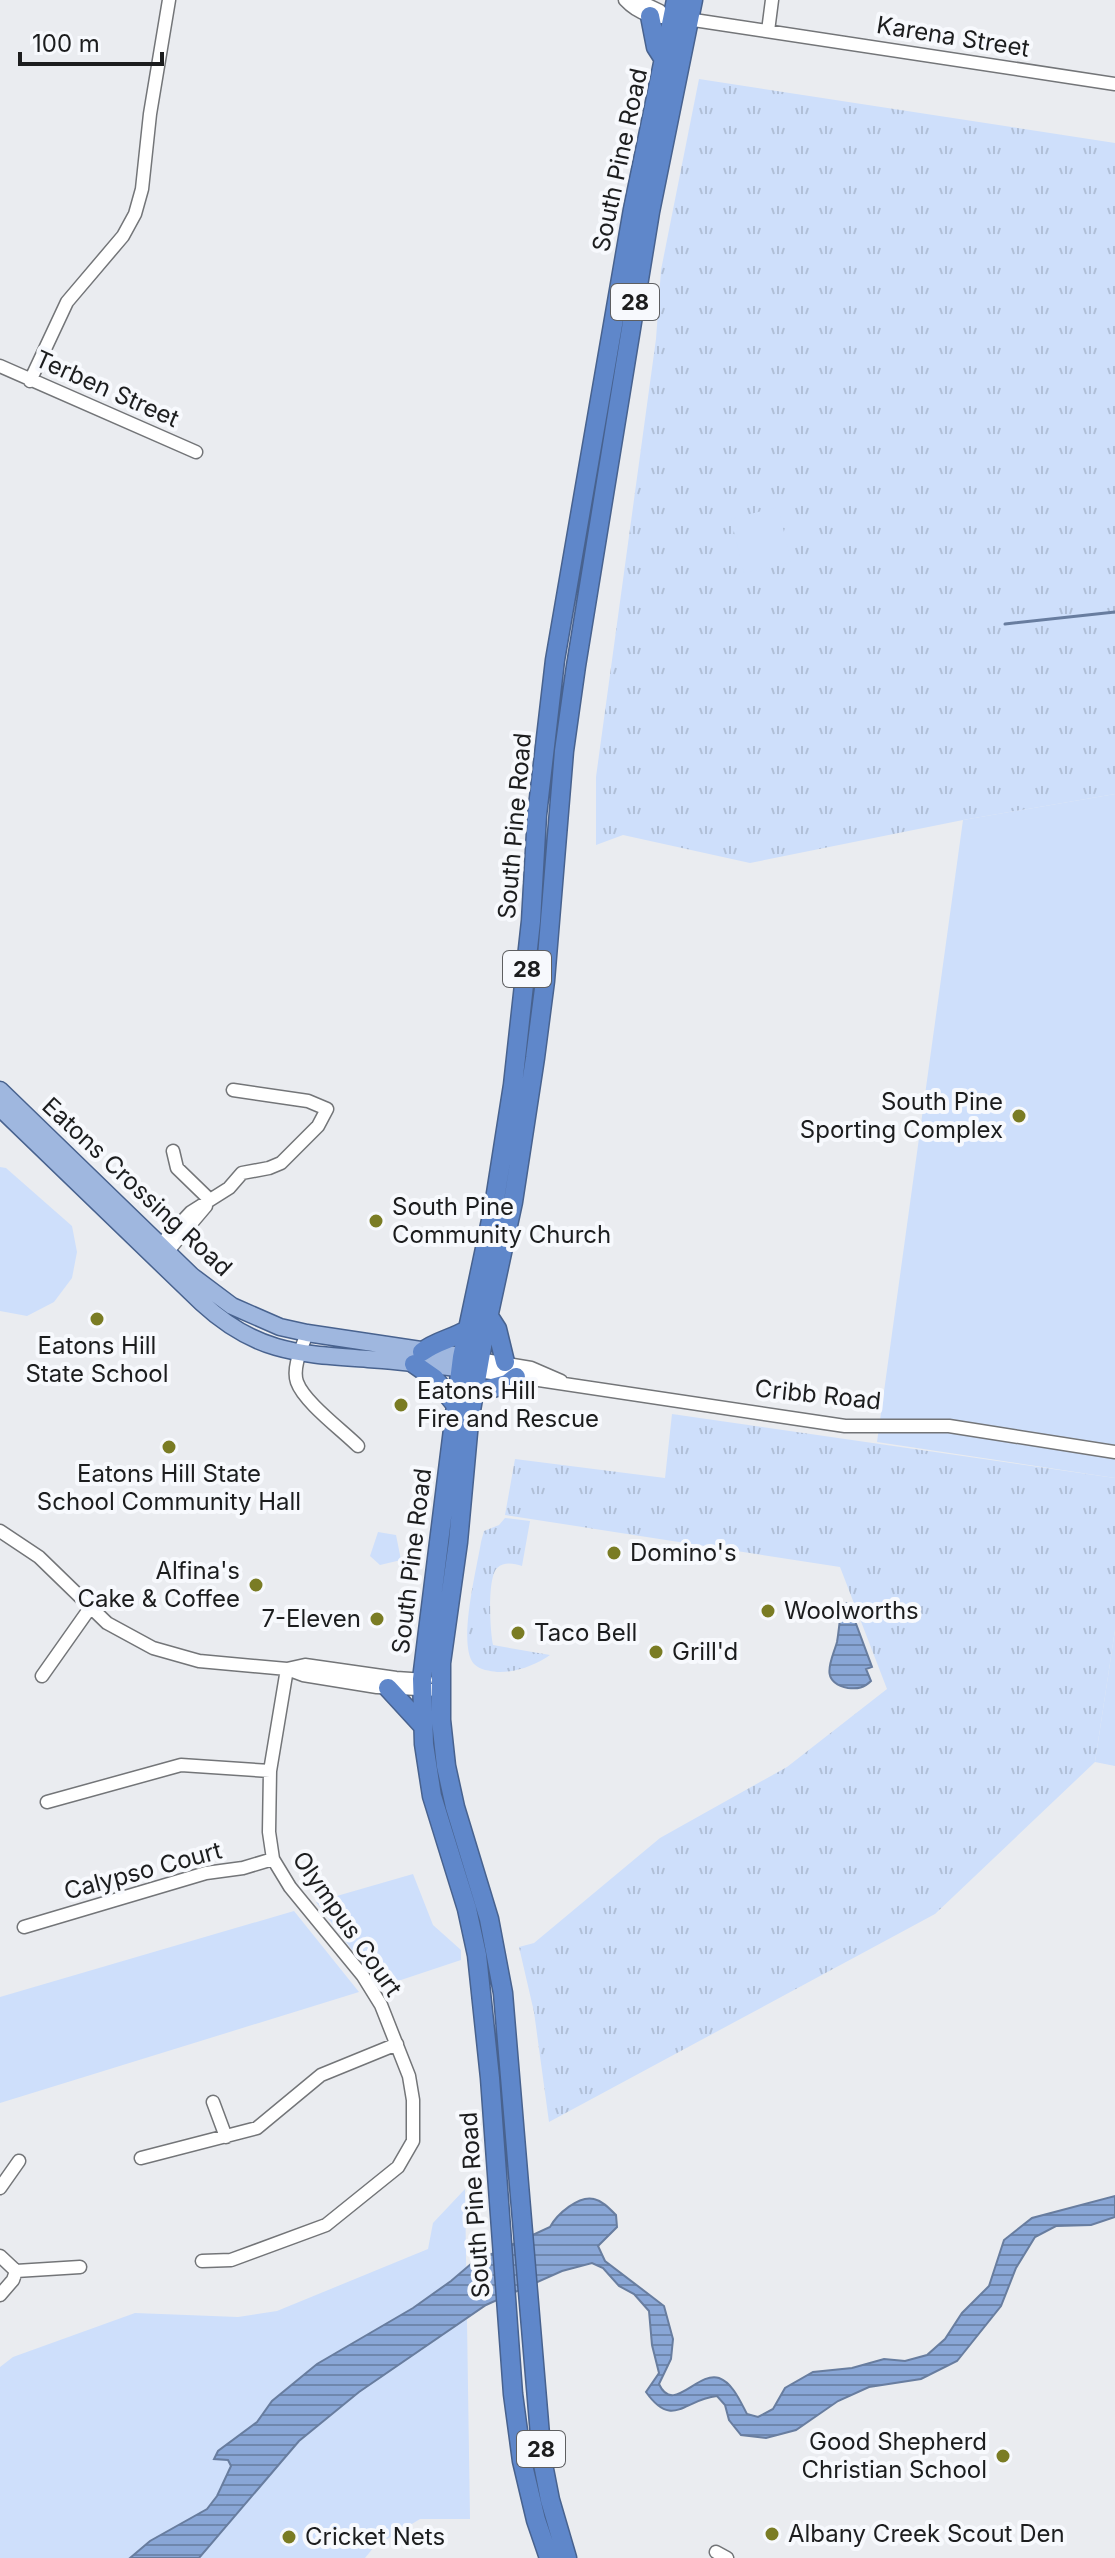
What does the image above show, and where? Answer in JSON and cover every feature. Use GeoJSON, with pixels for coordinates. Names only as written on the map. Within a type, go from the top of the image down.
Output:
{"type":"FeatureCollection","features":[{"type":"Feature","properties":{"kind":"highway","name":"South Pine Road"},"geometry":{"type":"LineString","coordinates":[[549,2558],[522,2461],[477,1955],[467,1909],[432,1796],[422,1725],[458,1542],[474,1393],[467,1330],[491,1221],[513,1085],[525,992],[537,815],[553,673],[633,209],[665,61],[680,12],[693,0]]}},
{"type":"Feature","properties":{"kind":"highway","name":"South Pine Road"},"geometry":{"type":"LineString","coordinates":[[567,2558],[542,2459],[500,1974],[489,1919],[450,1786],[431,1685],[439,1559],[455,1404],[488,1315],[513,1202],[542,1010],[564,751],[680,12]]}},
{"type":"Feature","properties":{"kind":"highway"},"geometry":{"type":"LineString","coordinates":[[650,16],[656,47],[665,61]]}},
{"type":"Feature","properties":{"kind":"highway"},"geometry":{"type":"LineString","coordinates":[[474,1393],[507,1384],[510,1369],[497,1329],[488,1315]]}},
{"type":"Feature","properties":{"kind":"highway"},"geometry":{"type":"LineString","coordinates":[[455,1404],[418,1358],[433,1343],[451,1339],[467,1330]]}},
{"type":"Feature","properties":{"kind":"highway"},"geometry":{"type":"LineString","coordinates":[[388,1688],[422,1725]]}},
{"type":"Feature","properties":{"kind":"main road","name":"Eatons Crossing Road"},"geometry":{"type":"LineString","coordinates":[[0,1090],[210,1291],[232,1306],[262,1321],[418,1358]]}},
{"type":"Feature","properties":{"kind":"main road","name":"Eatons Crossing Road"},"geometry":{"type":"LineString","coordinates":[[0,1108],[216,1316],[259,1341],[300,1354],[418,1358],[470,1364]]}},
{"type":"Feature","properties":{"kind":"street"},"geometry":{"type":"LineString","coordinates":[[30,381],[67,302],[123,236],[135,214],[142,189],[150,114],[169,0]]}},
{"type":"Feature","properties":{"kind":"street"},"geometry":{"type":"LineString","coordinates":[[625,0],[650,16],[680,12]]}},
{"type":"Feature","properties":{"kind":"street"},"geometry":{"type":"LineString","coordinates":[[637,0],[680,12]]}},
{"type":"Feature","properties":{"kind":"street"},"geometry":{"type":"LineString","coordinates":[[768,31],[772,0]]}},
{"type":"Feature","properties":{"kind":"street","name":"Karena Street"},"geometry":{"type":"LineString","coordinates":[[680,12],[768,31],[1115,84]]}},
{"type":"Feature","properties":{"kind":"street","name":"Terben Street"},"geometry":{"type":"LineString","coordinates":[[0,366],[196,452]]}},
{"type":"Feature","properties":{"kind":"street"},"geometry":{"type":"LineString","coordinates":[[164,1248],[191,1212],[229,1188],[242,1173],[281,1163],[318,1126],[327,1109],[308,1101],[233,1090]]}},
{"type":"Feature","properties":{"kind":"street"},"geometry":{"type":"LineString","coordinates":[[173,1151],[177,1168],[210,1200]]}},
{"type":"Feature","properties":{"kind":"street"},"geometry":{"type":"LineString","coordinates":[[307,1333],[296,1380],[303,1393],[358,1446]]}},
{"type":"Feature","properties":{"kind":"street","name":"Cribb Road"},"geometry":{"type":"LineString","coordinates":[[470,1364],[837,1425],[870,1428],[949,1426],[1115,1452]]}},
{"type":"Feature","properties":{"kind":"street"},"geometry":{"type":"LineString","coordinates":[[0,1531],[39,1557],[90,1608],[129,1637],[179,1657],[220,1664],[287,1669],[303,1675],[388,1688],[431,1685]]}},
{"type":"Feature","properties":{"kind":"street"},"geometry":{"type":"LineString","coordinates":[[42,1676],[90,1608]]}},
{"type":"Feature","properties":{"kind":"street"},"geometry":{"type":"LineString","coordinates":[[287,1669],[305,1665],[431,1685]]}},
{"type":"Feature","properties":{"kind":"street","name":"Olympus Court"},"geometry":{"type":"LineString","coordinates":[[202,2261],[231,2260],[326,2225],[398,2167],[413,2141],[409,2076],[381,2005],[363,1976],[290,1887],[273,1859],[269,1832],[270,1771],[287,1669]]}},
{"type":"Feature","properties":{"kind":"street"},"geometry":{"type":"LineString","coordinates":[[47,1802],[181,1765],[270,1771]]}},
{"type":"Feature","properties":{"kind":"street","name":"Calypso Court"},"geometry":{"type":"LineString","coordinates":[[24,1927],[206,1873],[243,1868],[273,1859]]}},
{"type":"Feature","properties":{"kind":"street"},"geometry":{"type":"LineString","coordinates":[[141,2158],[257,2128],[321,2075],[397,2044]]}},
{"type":"Feature","properties":{"kind":"street"},"geometry":{"type":"LineString","coordinates":[[213,2102],[226,2137]]}},
{"type":"Feature","properties":{"kind":"street"},"geometry":{"type":"LineString","coordinates":[[0,2188],[19,2161]]}},
{"type":"Feature","properties":{"kind":"street"},"geometry":{"type":"LineString","coordinates":[[0,2256],[16,2271],[80,2267]]}},
{"type":"Feature","properties":{"kind":"street"},"geometry":{"type":"LineString","coordinates":[[0,2295],[13,2280],[16,2271]]}},
{"type":"Feature","properties":{"kind":"green space"},"geometry":{"type":"Polygon","coordinates":[[[699,79],[1115,143],[1115,794],[963,820],[750,863],[623,835],[596,845],[596,777],[656,339],[661,270],[699,79]]]}},
{"type":"Feature","properties":{"kind":"green space"},"geometry":{"type":"Polygon","coordinates":[[[778,507],[791,562],[744,573],[731,519],[778,507]]]}},
{"type":"Feature","properties":{"kind":"green space","name":"South Pine Sporting Complex"},"geometry":{"type":"Polygon","coordinates":[[[1115,794],[1115,1478],[877,1442],[963,820],[1115,794]]]}},
{"type":"Feature","properties":{"kind":"green space"},"geometry":{"type":"Polygon","coordinates":[[[0,1167],[6,1168],[72,1226],[77,1252],[72,1278],[54,1302],[27,1316],[0,1311],[0,1167]]]}},
{"type":"Feature","properties":{"kind":"green space"},"geometry":{"type":"Polygon","coordinates":[[[672,1414],[1115,1478],[1115,1630],[1095,1762],[935,1914],[549,2122],[534,2012],[519,1947],[534,1943],[660,1838],[787,1767],[887,1689],[840,1567],[505,1515],[515,1459],[665,1478],[672,1414]]]}},
{"type":"Feature","properties":{"kind":"green space"},"geometry":{"type":"Polygon","coordinates":[[[505,1518],[530,1521],[522,1566],[503,1564],[494,1574],[490,1605],[493,1645],[550,1655],[525,1668],[497,1672],[474,1664],[467,1641],[484,1531],[499,1525],[505,1518]]]}},
{"type":"Feature","properties":{"kind":"green space"},"geometry":{"type":"Polygon","coordinates":[[[378,1532],[396,1535],[401,1560],[380,1565],[370,1556],[378,1532]]]}},
{"type":"Feature","properties":{"kind":"green space"},"geometry":{"type":"Polygon","coordinates":[[[1115,1630],[1115,1766],[1095,1762],[1115,1630]]]}},
{"type":"Feature","properties":{"kind":"green space"},"geometry":{"type":"Polygon","coordinates":[[[413,1874],[433,1925],[461,1950],[461,1960],[380,1987],[316,1902],[413,1874]]]}},
{"type":"Feature","properties":{"kind":"green space"},"geometry":{"type":"Polygon","coordinates":[[[294,1911],[359,1992],[0,2103],[0,1997],[294,1911]]]}},
{"type":"Feature","properties":{"kind":"green space"},"geometry":{"type":"Polygon","coordinates":[[[465,2189],[470,2519],[420,2519],[374,2547],[365,2558],[0,2558],[0,2367],[13,2357],[135,2313],[238,2317],[277,2311],[428,2249],[433,2223],[465,2189]]]}},
{"type":"Feature","properties":{"kind":"water"},"geometry":{"type":"Polygon","coordinates":[[[846,1603],[872,1667],[866,1669],[871,1681],[858,1688],[839,1685],[833,1681],[829,1670],[837,1642],[842,1604],[846,1603]]]}},
{"type":"Feature","properties":{"kind":"water"},"geometry":{"type":"Polygon","coordinates":[[[1115,2196],[1115,2217],[1091,2225],[1056,2226],[1035,2237],[1016,2268],[1001,2306],[957,2361],[921,2379],[869,2387],[838,2401],[796,2430],[766,2438],[741,2435],[717,2396],[672,2411],[655,2403],[646,2392],[659,2373],[652,2345],[649,2311],[603,2268],[592,2263],[562,2271],[486,2305],[359,2392],[299,2441],[199,2558],[130,2558],[150,2541],[207,2509],[231,2466],[228,2460],[214,2459],[218,2451],[257,2422],[272,2401],[317,2364],[413,2308],[472,2263],[550,2227],[563,2211],[582,2200],[597,2200],[616,2215],[617,2227],[598,2246],[605,2261],[664,2306],[673,2339],[671,2359],[659,2384],[665,2392],[678,2394],[702,2380],[719,2378],[732,2389],[747,2414],[758,2417],[773,2409],[785,2388],[813,2372],[852,2368],[884,2359],[905,2361],[927,2355],[945,2339],[962,2313],[989,2286],[1004,2240],[1032,2218],[1115,2196]]]}},
{"type":"Feature","properties":{"kind":"waterway"},"geometry":{"type":"LineString","coordinates":[[1005,624],[1115,612]]}},
{"type":"Feature","properties":{"kind":"place","name":"South Pine Sporting Complex"},"geometry":{"type":"Point","coordinates":[1019,1116]}},
{"type":"Feature","properties":{"kind":"place","name":"South Pine Community Church"},"geometry":{"type":"Point","coordinates":[376,1221]}},
{"type":"Feature","properties":{"kind":"place","name":"Eatons Hill State School"},"geometry":{"type":"Point","coordinates":[97,1319]}},
{"type":"Feature","properties":{"kind":"place","name":"Eatons Hill Fire and Rescue"},"geometry":{"type":"Point","coordinates":[401,1405]}},
{"type":"Feature","properties":{"kind":"place","name":"Eatons Hill State School Community Hall"},"geometry":{"type":"Point","coordinates":[169,1447]}},
{"type":"Feature","properties":{"kind":"place","name":"Domino's"},"geometry":{"type":"Point","coordinates":[614,1553]}},
{"type":"Feature","properties":{"kind":"place","name":"Alfina's Cake & Coffee"},"geometry":{"type":"Point","coordinates":[256,1585]}},
{"type":"Feature","properties":{"kind":"place","name":"Woolworths"},"geometry":{"type":"Point","coordinates":[768,1611]}},
{"type":"Feature","properties":{"kind":"place","name":"7-Eleven"},"geometry":{"type":"Point","coordinates":[377,1619]}},
{"type":"Feature","properties":{"kind":"place","name":"Taco Bell"},"geometry":{"type":"Point","coordinates":[518,1633]}},
{"type":"Feature","properties":{"kind":"place","name":"Grill'd"},"geometry":{"type":"Point","coordinates":[656,1652]}},
{"type":"Feature","properties":{"kind":"place","name":"Good Shepherd Christian School"},"geometry":{"type":"Point","coordinates":[1003,2456]}},
{"type":"Feature","properties":{"kind":"place","name":"Albany Creek Scout Den"},"geometry":{"type":"Point","coordinates":[772,2534]}},
{"type":"Feature","properties":{"kind":"place","name":"Cricket Nets"},"geometry":{"type":"Point","coordinates":[289,2537]}}]}
